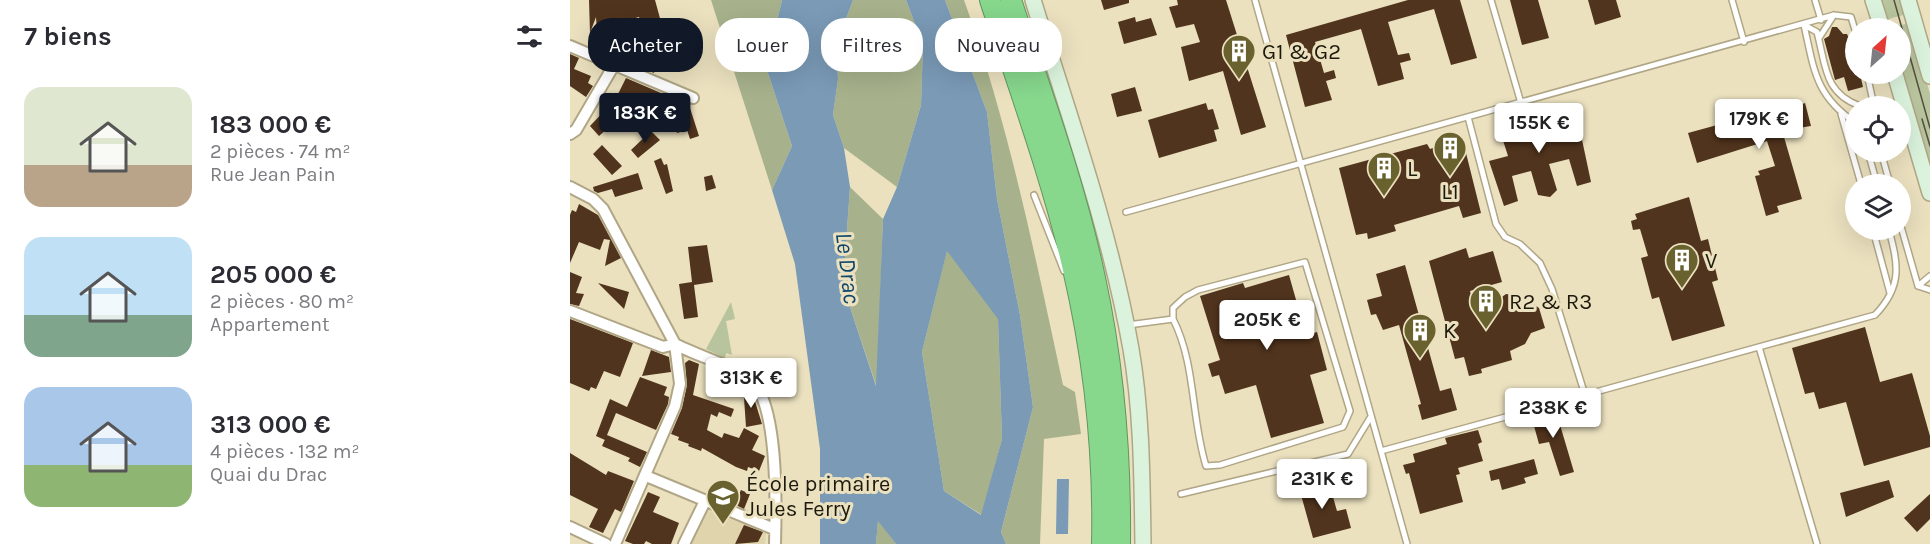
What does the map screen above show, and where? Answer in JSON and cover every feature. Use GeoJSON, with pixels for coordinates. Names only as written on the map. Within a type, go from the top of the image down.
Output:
{"type":"FeatureCollection","features":[{"type":"Feature","properties":{"kind":"highway"},"geometry":{"type":"LineString","coordinates":[[990,0],[1059,214],[1085,323],[1099,436],[1102,544]]}},
{"type":"Feature","properties":{"kind":"highway"},"geometry":{"type":"LineString","coordinates":[[1011,0],[1076,203],[1095,278],[1118,429],[1120,544]]}},
{"type":"Feature","properties":{"kind":"street"},"geometry":{"type":"LineString","coordinates":[[1033,0],[1108,238],[1126,326],[1131,352],[1141,464],[1143,544]]}},
{"type":"Feature","properties":{"kind":"street"},"geometry":{"type":"LineString","coordinates":[[1873,0],[1879,18]]}},
{"type":"Feature","properties":{"kind":"street"},"geometry":{"type":"LineString","coordinates":[[1908,0],[1930,76]]}},
{"type":"Feature","properties":{"kind":"street"},"geometry":{"type":"LineString","coordinates":[[570,46],[588,54]]}},
{"type":"Feature","properties":{"kind":"street"},"geometry":{"type":"LineString","coordinates":[[570,134],[576,130],[610,72]]}},
{"type":"Feature","properties":{"kind":"street"},"geometry":{"type":"LineString","coordinates":[[631,72],[693,98]]}},
{"type":"Feature","properties":{"kind":"street"},"geometry":{"type":"LineString","coordinates":[[1898,84],[1930,193]]}},
{"type":"Feature","properties":{"kind":"street"},"geometry":{"type":"LineString","coordinates":[[570,187],[593,199],[603,209],[675,344],[680,384],[675,406],[615,544]]}},
{"type":"Feature","properties":{"kind":"street"},"geometry":{"type":"LineString","coordinates":[[570,311],[663,347],[675,344],[750,378],[764,400],[777,469],[775,544]]}},
{"type":"Feature","properties":{"kind":"street"},"geometry":{"type":"LineString","coordinates":[[646,476],[774,529]]}},
{"type":"Feature","properties":{"kind":"street"},"geometry":{"type":"LineString","coordinates":[[684,544],[705,501]]}},
{"type":"Feature","properties":{"kind":"street"},"geometry":{"type":"LineString","coordinates":[[570,527],[606,544]]}},
{"type":"Feature","properties":{"kind":"lane"},"geometry":{"type":"LineString","coordinates":[[1255,0],[1407,544]]}},
{"type":"Feature","properties":{"kind":"lane"},"geometry":{"type":"LineString","coordinates":[[1491,0],[1521,102]]}},
{"type":"Feature","properties":{"kind":"lane"},"geometry":{"type":"LineString","coordinates":[[1732,0],[1744,42]]}},
{"type":"Feature","properties":{"kind":"lane"},"geometry":{"type":"LineString","coordinates":[[1815,0],[1821,20]]}},
{"type":"Feature","properties":{"kind":"lane"},"geometry":{"type":"LineString","coordinates":[[1126,212],[1744,42],[1834,15],[1851,18]]}},
{"type":"Feature","properties":{"kind":"lane"},"geometry":{"type":"LineString","coordinates":[[1819,38],[1834,15]]}},
{"type":"Feature","properties":{"kind":"lane"},"geometry":{"type":"LineString","coordinates":[[1804,25],[1817,32],[1830,85],[1845,101]]}},
{"type":"Feature","properties":{"kind":"lane"},"geometry":{"type":"LineString","coordinates":[[1804,25],[1824,95],[1845,116]]}},
{"type":"Feature","properties":{"kind":"lane"},"geometry":{"type":"LineString","coordinates":[[1841,114],[1858,174]]}},
{"type":"Feature","properties":{"kind":"lane"},"geometry":{"type":"LineString","coordinates":[[1468,117],[1496,224],[1505,237],[1520,244],[1540,263],[1552,290],[1585,395]]}},
{"type":"Feature","properties":{"kind":"lane"},"geometry":{"type":"LineString","coordinates":[[1034,195],[1085,323]]}},
{"type":"Feature","properties":{"kind":"lane"},"geometry":{"type":"LineString","coordinates":[[1876,240],[1890,295]]}},
{"type":"Feature","properties":{"kind":"lane"},"geometry":{"type":"LineString","coordinates":[[1381,451],[1520,413],[1519,407],[1532,404],[1534,410],[1875,315],[1890,295],[1898,264],[1892,240]]}},
{"type":"Feature","properties":{"kind":"lane"},"geometry":{"type":"LineString","coordinates":[[1905,240],[1918,286]]}},
{"type":"Feature","properties":{"kind":"lane"},"geometry":{"type":"LineString","coordinates":[[1305,262],[1350,411],[1343,427],[1220,465],[1206,466],[1200,445],[1188,360],[1173,319],[1173,308],[1185,297],[1198,290],[1305,262]]}},
{"type":"Feature","properties":{"kind":"lane"},"geometry":{"type":"LineString","coordinates":[[1918,286],[1930,276]]}},
{"type":"Feature","properties":{"kind":"lane"},"geometry":{"type":"LineString","coordinates":[[1918,286],[1930,290]]}},
{"type":"Feature","properties":{"kind":"lane"},"geometry":{"type":"LineString","coordinates":[[1126,326],[1173,319]]}},
{"type":"Feature","properties":{"kind":"lane"},"geometry":{"type":"LineString","coordinates":[[1759,347],[1817,544]]}},
{"type":"Feature","properties":{"kind":"lane"},"geometry":{"type":"LineString","coordinates":[[1181,494],[1348,454],[1370,418]]}},
{"type":"Feature","properties":{"kind":"shaded area","name":"École primaire Jules Ferry"},"geometry":{"type":"Polygon","coordinates":[[[705,509],[766,533],[765,544],[687,544],[705,509]]]}},
{"type":"Feature","properties":{"kind":"green space"},"geometry":{"type":"Polygon","coordinates":[[[711,0],[782,0],[778,18],[717,18],[711,0]]]}},
{"type":"Feature","properties":{"kind":"green space"},"geometry":{"type":"Polygon","coordinates":[[[853,0],[906,0],[913,18],[846,18],[853,0]]]}},
{"type":"Feature","properties":{"kind":"green space"},"geometry":{"type":"Polygon","coordinates":[[[945,0],[964,0],[970,18],[952,18],[945,0]]]}},
{"type":"Feature","properties":{"kind":"green space"},"geometry":{"type":"Polygon","coordinates":[[[1879,0],[1903,0],[1907,14],[1884,18],[1879,0]]]}},
{"type":"Feature","properties":{"kind":"green space"},"geometry":{"type":"Polygon","coordinates":[[[1911,27],[1930,94],[1930,175],[1911,111],[1911,96],[1907,96],[1903,84],[1911,84],[1911,27]]]}},
{"type":"Feature","properties":{"kind":"green space"},"geometry":{"type":"Polygon","coordinates":[[[734,72],[768,72],[792,146],[772,190],[734,72]]]}},
{"type":"Feature","properties":{"kind":"green space"},"geometry":{"type":"Polygon","coordinates":[[[838,72],[922,72],[921,105],[897,187],[844,148],[833,115],[838,72]]]}},
{"type":"Feature","properties":{"kind":"green space"},"geometry":{"type":"Polygon","coordinates":[[[972,72],[988,72],[995,95],[1020,191],[1063,385],[1075,392],[1081,434],[1044,439],[1040,544],[1006,544],[1001,532],[1033,407],[1020,315],[997,199],[987,112],[972,72]]]}},
{"type":"Feature","properties":{"kind":"green space"},"geometry":{"type":"Polygon","coordinates":[[[850,187],[883,219],[877,388],[843,286],[850,187]]]}},
{"type":"Feature","properties":{"kind":"green space"},"geometry":{"type":"Polygon","coordinates":[[[947,250],[998,318],[1002,439],[982,515],[944,491],[922,352],[947,250]]]}},
{"type":"Feature","properties":{"kind":"green space"},"geometry":{"type":"Polygon","coordinates":[[[731,302],[735,319],[726,321],[732,355],[726,353],[725,358],[706,349],[731,302]]]}},
{"type":"Feature","properties":{"kind":"green space"},"geometry":{"type":"Polygon","coordinates":[[[878,520],[896,544],[876,544],[878,520]]]}},
{"type":"Feature","properties":{"kind":"water","name":"Le Drac"},"geometry":{"type":"Polygon","coordinates":[[[782,0],[853,0],[846,18],[821,18],[821,72],[838,72],[833,115],[844,148],[850,187],[843,286],[876,386],[883,219],[897,187],[921,105],[923,18],[913,18],[906,0],[945,0],[952,18],[935,18],[935,72],[972,72],[987,112],[997,199],[1020,315],[1033,407],[1001,532],[1006,544],[896,544],[878,521],[876,544],[820,544],[820,449],[795,264],[772,190],[792,146],[768,72],[809,72],[809,18],[778,18],[782,0]],[[947,251],[922,352],[944,491],[981,515],[1002,439],[998,319],[947,251]]]}},
{"type":"Feature","properties":{"kind":"water"},"geometry":{"type":"Polygon","coordinates":[[[1057,479],[1069,479],[1068,534],[1056,534],[1057,479]]]}},
{"type":"Feature","properties":{"kind":"building"},"geometry":{"type":"Polygon","coordinates":[[[589,0],[655,0],[660,18],[596,17],[590,18],[589,0]]]}},
{"type":"Feature","properties":{"kind":"building"},"geometry":{"type":"Polygon","coordinates":[[[1101,0],[1129,0],[1129,3],[1104,10],[1101,0]]]}},
{"type":"Feature","properties":{"kind":"building","name":"G1 & G2"},"geometry":{"type":"Polygon","coordinates":[[[1177,0],[1226,0],[1266,127],[1241,135],[1223,71],[1189,81],[1181,47],[1200,42],[1194,24],[1176,28],[1169,7],[1178,5],[1177,0]]]}},
{"type":"Feature","properties":{"kind":"building"},"geometry":{"type":"Polygon","coordinates":[[[1408,0],[1460,0],[1477,58],[1451,65],[1434,9],[1388,22],[1398,55],[1409,53],[1411,60],[1400,63],[1404,79],[1378,86],[1361,29],[1315,42],[1324,73],[1334,70],[1336,78],[1326,81],[1332,100],[1305,107],[1286,35],[1408,0]]]}},
{"type":"Feature","properties":{"kind":"building"},"geometry":{"type":"Polygon","coordinates":[[[1510,0],[1538,0],[1549,38],[1522,45],[1510,0]]]}},
{"type":"Feature","properties":{"kind":"building"},"geometry":{"type":"Polygon","coordinates":[[[1588,0],[1616,0],[1621,17],[1595,25],[1588,0]]]}},
{"type":"Feature","properties":{"kind":"building"},"geometry":{"type":"Polygon","coordinates":[[[1135,17],[1136,22],[1151,18],[1157,35],[1124,44],[1118,22],[1135,17]]]}},
{"type":"Feature","properties":{"kind":"building"},"geometry":{"type":"Polygon","coordinates":[[[1832,27],[1837,27],[1845,34],[1845,80],[1844,77],[1835,80],[1824,39],[1829,36],[1832,27]]]}},
{"type":"Feature","properties":{"kind":"building"},"geometry":{"type":"Polygon","coordinates":[[[570,54],[579,58],[574,69],[591,76],[588,83],[593,86],[586,97],[570,86],[570,54]]]}},
{"type":"Feature","properties":{"kind":"building"},"geometry":{"type":"Polygon","coordinates":[[[626,78],[689,105],[699,136],[690,139],[687,130],[677,133],[674,125],[669,126],[665,117],[617,96],[626,78]]]}},
{"type":"Feature","properties":{"kind":"building"},"geometry":{"type":"Polygon","coordinates":[[[1846,84],[1862,84],[1863,87],[1848,91],[1846,84]]]}},
{"type":"Feature","properties":{"kind":"building"},"geometry":{"type":"Polygon","coordinates":[[[1135,87],[1142,111],[1117,117],[1111,94],[1135,87]]]}},
{"type":"Feature","properties":{"kind":"building"},"geometry":{"type":"Polygon","coordinates":[[[606,94],[622,102],[615,114],[619,118],[599,136],[590,126],[609,106],[601,102],[606,94]]]}},
{"type":"Feature","properties":{"kind":"building"},"geometry":{"type":"Polygon","coordinates":[[[1206,103],[1208,110],[1213,109],[1219,129],[1214,130],[1217,141],[1159,158],[1148,120],[1206,103]]]}},
{"type":"Feature","properties":{"kind":"building"},"geometry":{"type":"Polygon","coordinates":[[[1805,103],[1811,126],[1792,129],[1794,134],[1784,137],[1802,199],[1777,206],[1779,212],[1766,216],[1755,176],[1760,175],[1758,171],[1775,166],[1767,141],[1697,163],[1688,133],[1786,106],[1787,110],[1805,103]]]}},
{"type":"Feature","properties":{"kind":"building"},"geometry":{"type":"Polygon","coordinates":[[[1561,104],[1571,138],[1581,135],[1591,182],[1577,186],[1569,159],[1549,164],[1557,190],[1550,197],[1538,195],[1531,171],[1512,176],[1518,201],[1504,206],[1489,161],[1508,156],[1500,131],[1538,121],[1535,111],[1561,104]]]}},
{"type":"Feature","properties":{"kind":"building"},"geometry":{"type":"Polygon","coordinates":[[[651,131],[660,140],[638,158],[631,150],[651,131]]]}},
{"type":"Feature","properties":{"kind":"building"},"geometry":{"type":"Polygon","coordinates":[[[1462,137],[1481,213],[1463,218],[1459,206],[1394,225],[1396,231],[1368,239],[1367,233],[1356,235],[1339,168],[1427,144],[1430,149],[1462,137]]]}},
{"type":"Feature","properties":{"kind":"building"},"geometry":{"type":"Polygon","coordinates":[[[602,145],[622,166],[612,175],[593,154],[602,145]]]}},
{"type":"Feature","properties":{"kind":"building"},"geometry":{"type":"Polygon","coordinates":[[[661,158],[664,165],[667,164],[673,191],[666,194],[654,161],[661,158]]]}},
{"type":"Feature","properties":{"kind":"building"},"geometry":{"type":"Polygon","coordinates":[[[638,173],[643,189],[615,197],[612,189],[598,193],[594,191],[593,187],[638,173]]]}},
{"type":"Feature","properties":{"kind":"building"},"geometry":{"type":"Polygon","coordinates":[[[712,175],[716,188],[706,191],[704,177],[712,175]]]}},
{"type":"Feature","properties":{"kind":"building","name":"V"},"geometry":{"type":"Polygon","coordinates":[[[1689,197],[1701,241],[1708,239],[1718,280],[1712,282],[1725,326],[1672,341],[1659,297],[1652,299],[1641,258],[1648,256],[1640,229],[1633,230],[1631,221],[1637,219],[1635,214],[1689,197]]]}},
{"type":"Feature","properties":{"kind":"building"},"geometry":{"type":"Polygon","coordinates":[[[579,204],[598,215],[621,258],[605,266],[610,240],[604,239],[600,250],[579,242],[570,263],[570,215],[572,210],[576,212],[579,204]]]}},
{"type":"Feature","properties":{"kind":"building"},"geometry":{"type":"Polygon","coordinates":[[[707,245],[713,282],[694,285],[698,317],[684,319],[679,284],[692,282],[688,247],[707,245]]]}},
{"type":"Feature","properties":{"kind":"building"},"geometry":{"type":"Polygon","coordinates":[[[1466,248],[1469,258],[1493,251],[1502,282],[1470,291],[1474,307],[1495,302],[1506,294],[1522,296],[1539,308],[1545,328],[1531,333],[1525,344],[1510,351],[1512,360],[1481,369],[1482,373],[1469,376],[1464,357],[1455,359],[1429,261],[1466,248]]]}},
{"type":"Feature","properties":{"kind":"building","name":"K"},"geometry":{"type":"Polygon","coordinates":[[[1405,265],[1440,391],[1451,388],[1457,410],[1422,420],[1418,405],[1421,404],[1399,325],[1383,330],[1376,314],[1371,315],[1367,300],[1382,296],[1376,274],[1405,265]]]}},
{"type":"Feature","properties":{"kind":"building"},"geometry":{"type":"Polygon","coordinates":[[[570,272],[582,277],[576,293],[584,294],[579,306],[570,304],[570,272]]]}},
{"type":"Feature","properties":{"kind":"building"},"geometry":{"type":"Polygon","coordinates":[[[1289,275],[1306,335],[1317,332],[1327,370],[1310,375],[1324,423],[1271,438],[1256,385],[1225,394],[1219,375],[1212,377],[1208,364],[1220,360],[1200,296],[1243,283],[1245,288],[1289,275]]]}},
{"type":"Feature","properties":{"kind":"building"},"geometry":{"type":"Polygon","coordinates":[[[598,283],[629,292],[624,309],[598,283]]]}},
{"type":"Feature","properties":{"kind":"building"},"geometry":{"type":"Polygon","coordinates":[[[570,319],[633,343],[620,377],[604,371],[596,389],[591,387],[589,391],[570,383],[570,319]]]}},
{"type":"Feature","properties":{"kind":"building"},"geometry":{"type":"Polygon","coordinates":[[[1865,327],[1880,382],[1912,373],[1930,436],[1930,447],[1864,466],[1846,402],[1819,409],[1814,392],[1805,394],[1792,348],[1865,327]]]}},
{"type":"Feature","properties":{"kind":"building"},"geometry":{"type":"Polygon","coordinates":[[[651,350],[669,357],[671,372],[642,376],[651,350]]]}},
{"type":"Feature","properties":{"kind":"building"},"geometry":{"type":"Polygon","coordinates":[[[689,360],[699,364],[693,395],[734,409],[731,417],[719,412],[717,417],[711,414],[707,430],[722,438],[724,433],[739,438],[744,428],[759,436],[752,450],[765,456],[759,471],[748,467],[747,471],[736,467],[702,448],[701,451],[688,446],[689,444],[678,440],[679,437],[671,434],[682,408],[687,385],[685,363],[689,360]]]}},
{"type":"Feature","properties":{"kind":"building"},"geometry":{"type":"Polygon","coordinates":[[[640,377],[667,387],[664,395],[669,397],[668,404],[656,430],[616,413],[605,440],[596,436],[610,399],[627,407],[640,377]]]}},
{"type":"Feature","properties":{"kind":"building"},"geometry":{"type":"Polygon","coordinates":[[[743,383],[753,395],[762,424],[746,427],[743,383]]]}},
{"type":"Feature","properties":{"kind":"building"},"geometry":{"type":"Polygon","coordinates":[[[1555,408],[1574,472],[1560,476],[1549,442],[1539,444],[1531,415],[1555,408]]]}},
{"type":"Feature","properties":{"kind":"building"},"geometry":{"type":"Polygon","coordinates":[[[1478,430],[1482,442],[1478,444],[1483,461],[1458,468],[1460,474],[1456,475],[1463,502],[1420,514],[1409,473],[1406,474],[1403,465],[1415,462],[1413,454],[1447,444],[1445,438],[1478,430]]]}},
{"type":"Feature","properties":{"kind":"building"},"geometry":{"type":"Polygon","coordinates":[[[607,435],[647,452],[640,467],[628,461],[630,458],[602,446],[607,435]]]}},
{"type":"Feature","properties":{"kind":"building"},"geometry":{"type":"Polygon","coordinates":[[[570,453],[606,475],[608,471],[634,481],[621,512],[615,509],[603,533],[589,527],[598,509],[570,495],[570,453]]]}},
{"type":"Feature","properties":{"kind":"building"},"geometry":{"type":"Polygon","coordinates":[[[1534,459],[1538,474],[1524,478],[1526,483],[1502,490],[1499,479],[1491,481],[1489,471],[1534,459]]]}},
{"type":"Feature","properties":{"kind":"building"},"geometry":{"type":"Polygon","coordinates":[[[1320,478],[1326,499],[1333,497],[1337,511],[1346,509],[1351,528],[1313,538],[1298,484],[1320,478]]]}},
{"type":"Feature","properties":{"kind":"building"},"geometry":{"type":"Polygon","coordinates":[[[1889,480],[1894,497],[1846,517],[1840,493],[1889,480]]]}},
{"type":"Feature","properties":{"kind":"building"},"geometry":{"type":"Polygon","coordinates":[[[741,490],[750,494],[744,509],[734,504],[741,490]]]}},
{"type":"Feature","properties":{"kind":"building"},"geometry":{"type":"Polygon","coordinates":[[[648,492],[660,497],[653,512],[679,523],[671,544],[652,544],[646,541],[644,544],[633,544],[625,541],[648,492]]]}},
{"type":"Feature","properties":{"kind":"building"},"geometry":{"type":"Polygon","coordinates":[[[1930,494],[1930,519],[1917,532],[1904,518],[1930,494]]]}},
{"type":"Feature","properties":{"kind":"building"},"geometry":{"type":"Polygon","coordinates":[[[744,525],[763,532],[758,542],[735,544],[744,525]]]}},
{"type":"Feature","properties":{"kind":"tram line"},"geometry":{"type":"LineString","coordinates":[[1894,0],[1930,128]]}},
{"type":"Feature","properties":{"kind":"tram line"},"geometry":{"type":"LineString","coordinates":[[1922,119],[1930,146]]}},
{"type":"Feature","properties":{"kind":"place","name":"G1 & G2"},"geometry":{"type":"Point","coordinates":[1239,80]}},
{"type":"Feature","properties":{"kind":"place","name":"L1"},"geometry":{"type":"Point","coordinates":[1450,177]}},
{"type":"Feature","properties":{"kind":"place","name":"L"},"geometry":{"type":"Point","coordinates":[1384,197]}},
{"type":"Feature","properties":{"kind":"place","name":"V"},"geometry":{"type":"Point","coordinates":[1682,289]}},
{"type":"Feature","properties":{"kind":"place","name":"R2 & R3"},"geometry":{"type":"Point","coordinates":[1486,330]}},
{"type":"Feature","properties":{"kind":"place","name":"K"},"geometry":{"type":"Point","coordinates":[1420,359]}},
{"type":"Feature","properties":{"kind":"place","name":"École primaire Jules Ferry"},"geometry":{"type":"Point","coordinates":[723,525]}}]}
